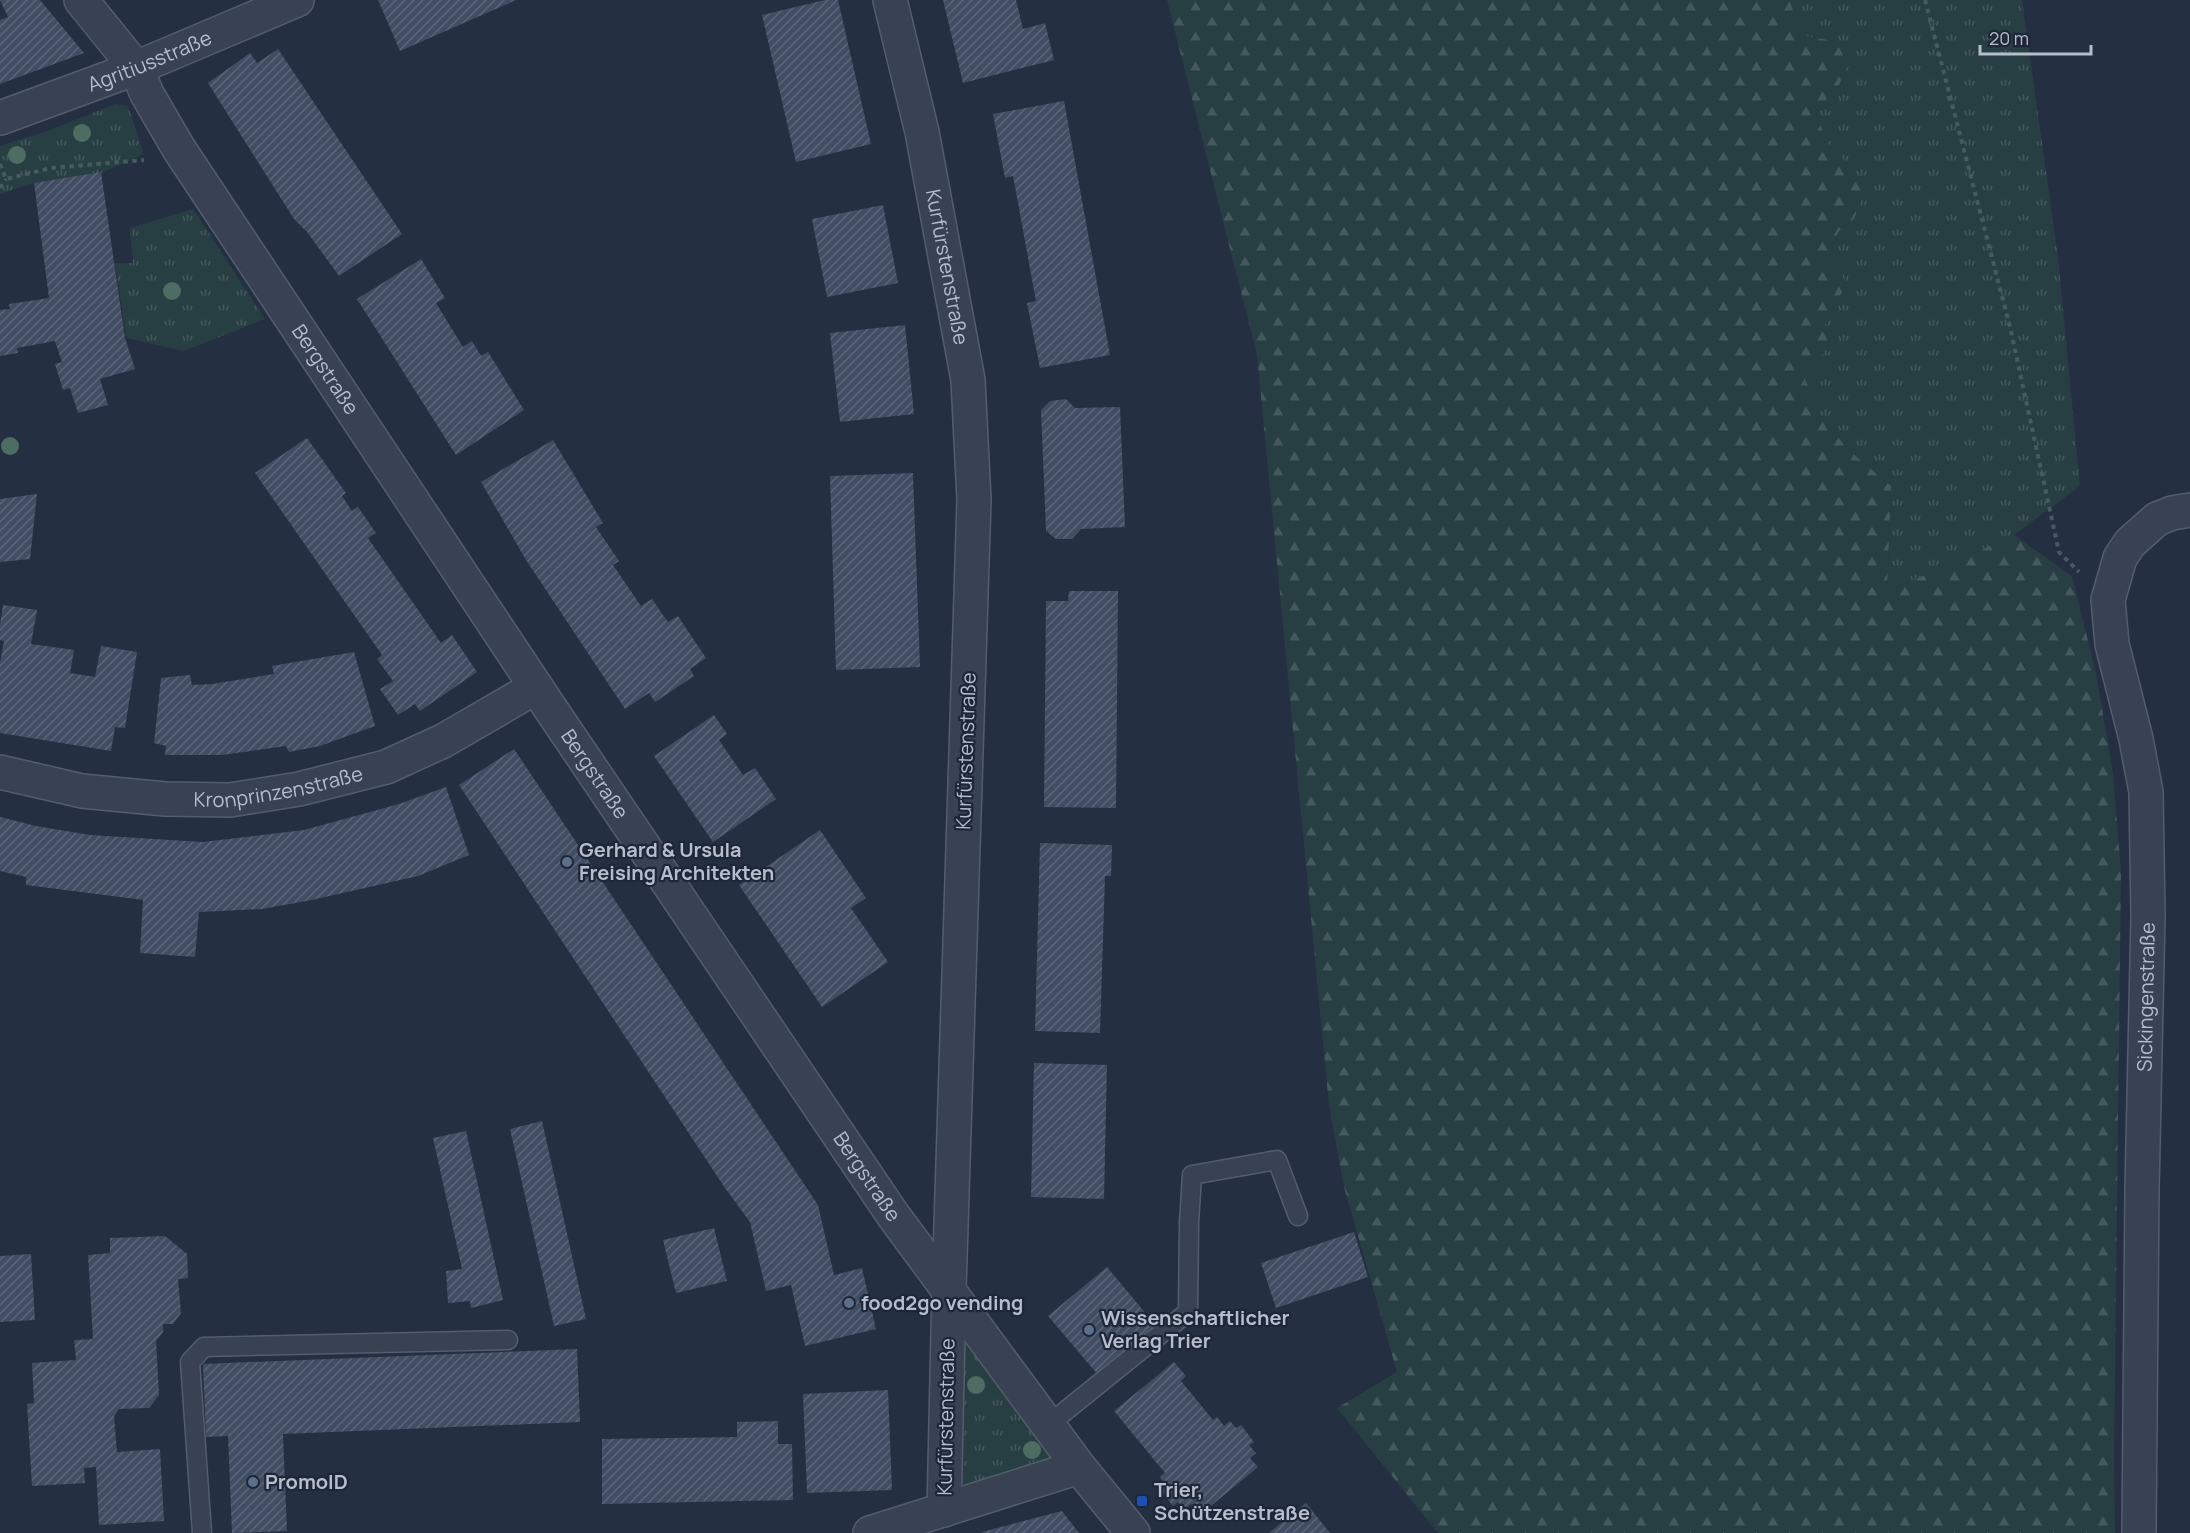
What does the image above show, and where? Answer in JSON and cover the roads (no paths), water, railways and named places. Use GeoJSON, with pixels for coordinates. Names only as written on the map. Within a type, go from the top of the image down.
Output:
{"type":"FeatureCollection","features":[{"type":"Feature","properties":{"kind":"street","name":"Bergstraße"},"geometry":{"type":"LineString","coordinates":[[81,0],[136,68],[147,94],[179,149],[536,687],[893,1215],[1079,1467],[1134,1533]]}},
{"type":"Feature","properties":{"kind":"street","name":"Agritiusstraße"},"geometry":{"type":"LineString","coordinates":[[0,118],[136,68],[297,0]]}},
{"type":"Feature","properties":{"kind":"street","name":"Kurfürstenstraße"},"geometry":{"type":"LineString","coordinates":[[890,0],[922,132],[968,380],[974,500],[948,1289],[944,1510]]}},
{"type":"Feature","properties":{"kind":"street","name":"Sickingenstraße"},"geometry":{"type":"LineString","coordinates":[[2139,1533],[2142,1178],[2148,915],[2146,792],[2136,739],[2112,644],[2108,600],[2120,558],[2130,543],[2157,519],[2172,513],[2190,510]]}},
{"type":"Feature","properties":{"kind":"street","name":"Kronprinzenstraße"},"geometry":{"type":"LineString","coordinates":[[0,772],[82,791],[165,799],[230,800],[299,789],[386,767],[443,741],[536,687]]}},
{"type":"Feature","properties":{"kind":"street"},"geometry":{"type":"LineString","coordinates":[[870,1533],[1079,1467]]}},
{"type":"Feature","properties":{"kind":"lane"},"geometry":{"type":"LineString","coordinates":[[1048,1425],[1188,1312],[1192,1175],[1277,1160],[1298,1216]]}},
{"type":"Feature","properties":{"kind":"lane"},"geometry":{"type":"LineString","coordinates":[[202,1533],[190,1362],[204,1347],[508,1340]]}},
{"type":"Feature","properties":{"kind":"place","name":"Gerhard & Ursula Freising Architekten"},"geometry":{"type":"Point","coordinates":[567,862]}},
{"type":"Feature","properties":{"kind":"place","name":"food2go vending"},"geometry":{"type":"Point","coordinates":[849,1303]}},
{"type":"Feature","properties":{"kind":"place","name":"Wissenschaftlicher Verlag Trier"},"geometry":{"type":"Point","coordinates":[1089,1330]}},
{"type":"Feature","properties":{"kind":"place","name":"PromoID"},"geometry":{"type":"Point","coordinates":[253,1482]}},
{"type":"Feature","properties":{"kind":"place","name":"Trier, Schützenstraße"},"geometry":{"type":"Point","coordinates":[1142,1501]}}]}
